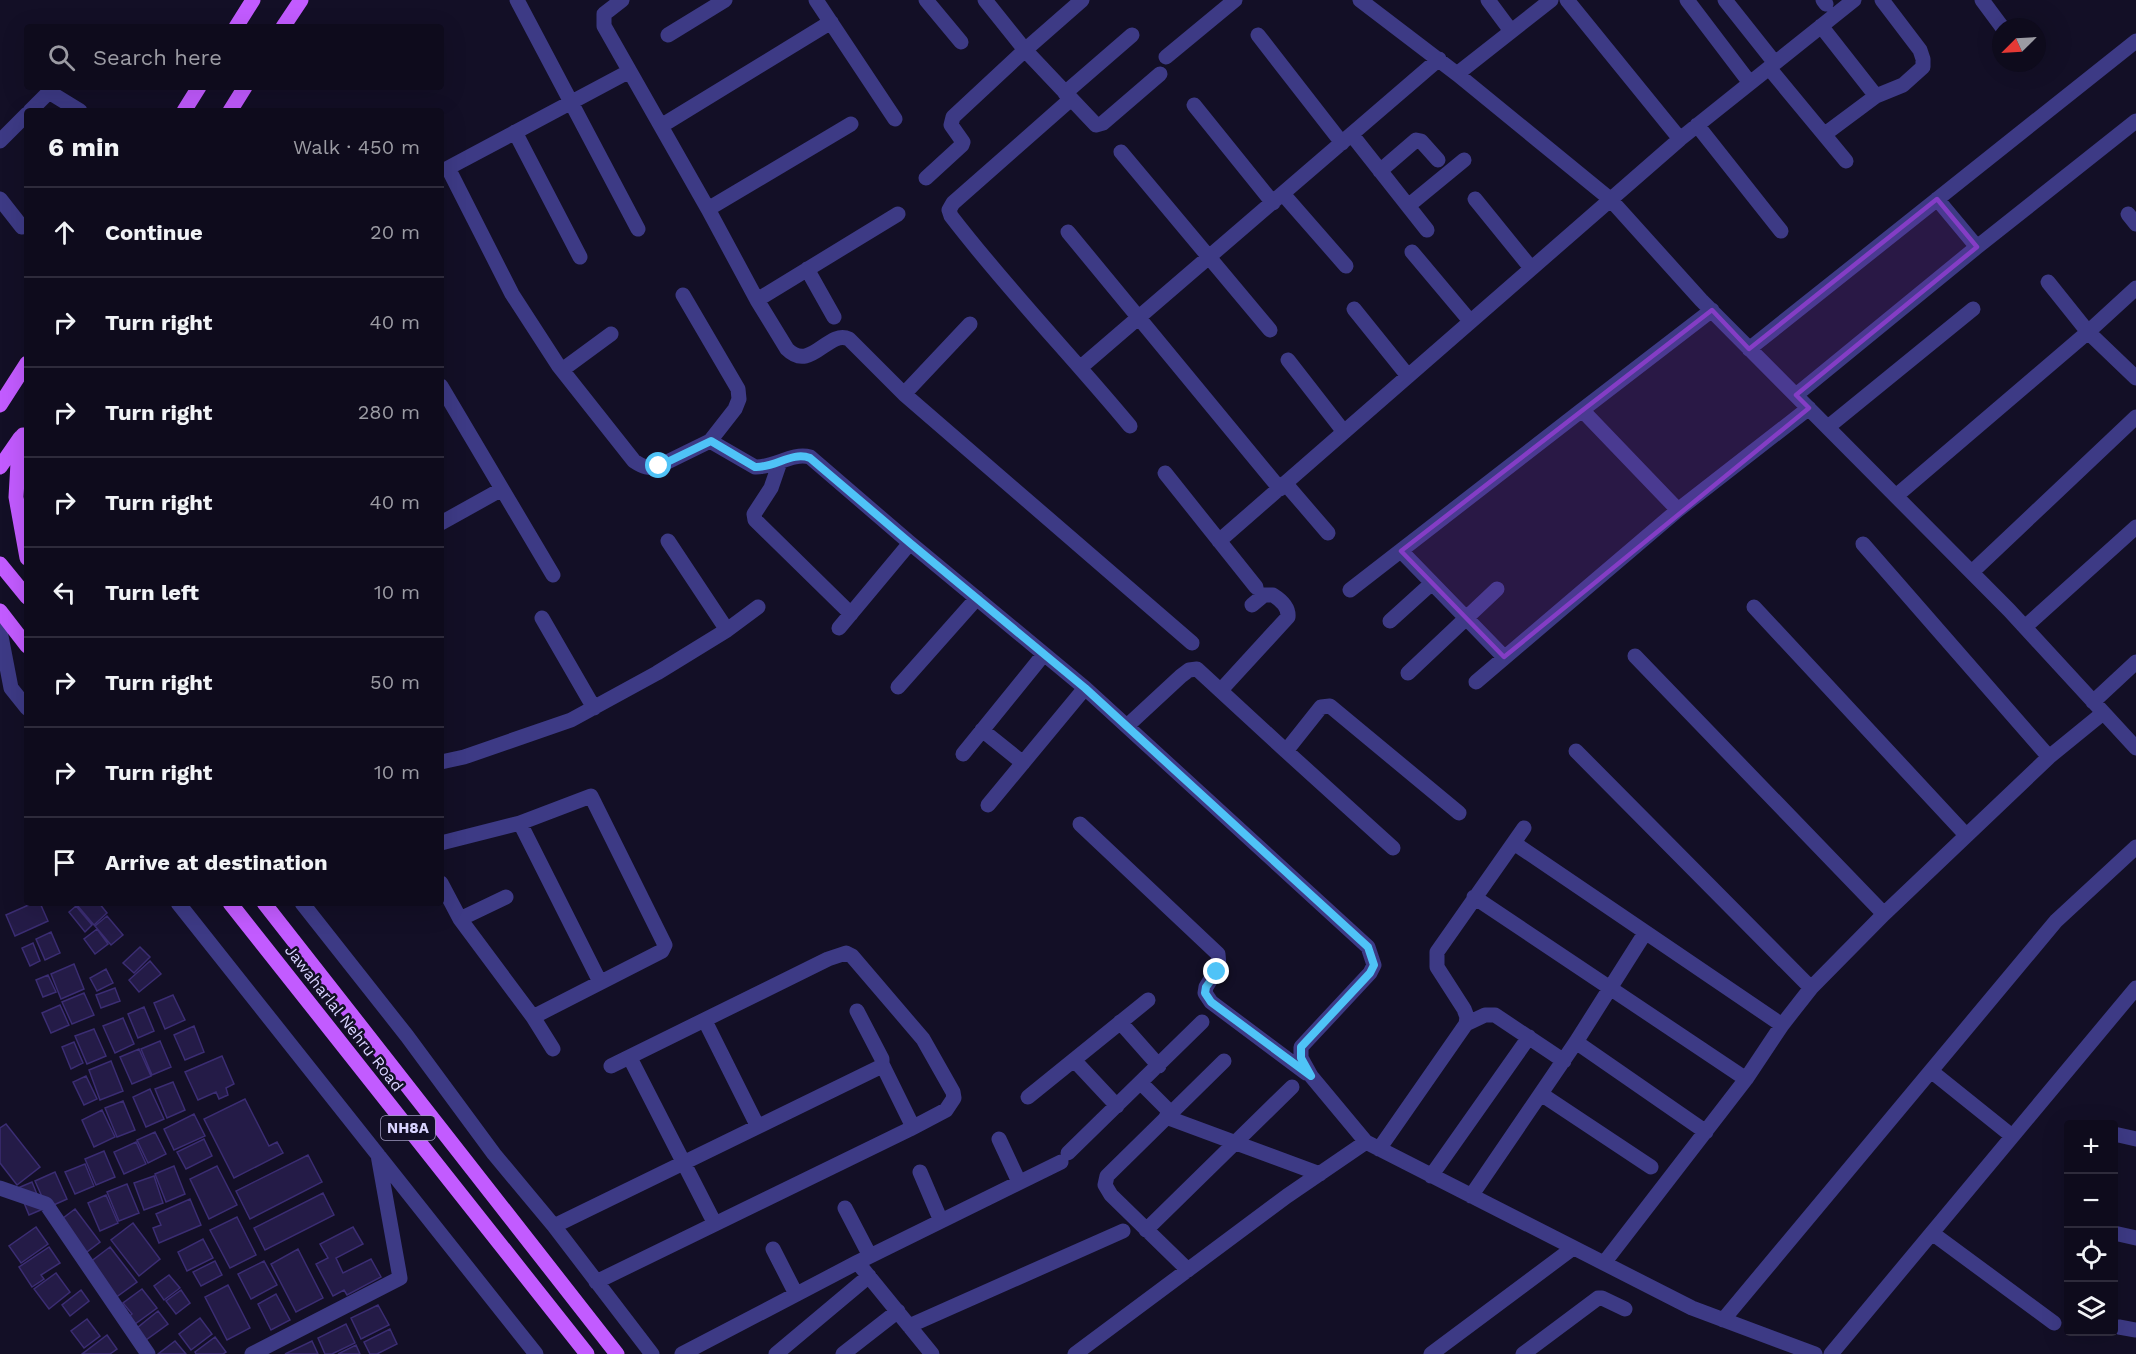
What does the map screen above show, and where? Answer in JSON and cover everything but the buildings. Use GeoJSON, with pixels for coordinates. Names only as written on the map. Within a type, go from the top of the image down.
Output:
{"type":"FeatureCollection","features":[{"type":"Feature","properties":{"kind":"main road"},"geometry":{"type":"LineString","coordinates":[[238,24],[253,0]]}},
{"type":"Feature","properties":{"kind":"main road"},"geometry":{"type":"LineString","coordinates":[[285,24],[301,0]]}},
{"type":"Feature","properties":{"kind":"main road"},"geometry":{"type":"LineString","coordinates":[[185,108],[196,90]]}},
{"type":"Feature","properties":{"kind":"main road"},"geometry":{"type":"LineString","coordinates":[[232,108],[243,90]]}},
{"type":"Feature","properties":{"kind":"main road"},"geometry":{"type":"LineString","coordinates":[[0,389],[23,369]]}},
{"type":"Feature","properties":{"kind":"main road"},"geometry":{"type":"LineString","coordinates":[[0,405],[23,369]]}},
{"type":"Feature","properties":{"kind":"main road"},"geometry":{"type":"LineString","coordinates":[[0,467],[24,433]]}},
{"type":"Feature","properties":{"kind":"main road"},"geometry":{"type":"LineString","coordinates":[[24,436],[18,463],[16,497],[24,541]]}},
{"type":"Feature","properties":{"kind":"main road"},"geometry":{"type":"LineString","coordinates":[[0,564],[24,593]]}},
{"type":"Feature","properties":{"kind":"main road"},"geometry":{"type":"LineString","coordinates":[[0,611],[24,642]]}},
{"type":"Feature","properties":{"kind":"main road","name":"Jawaharlal Nehru Road"},"geometry":{"type":"LineString","coordinates":[[232,906],[587,1354]]}},
{"type":"Feature","properties":{"kind":"main road","name":"Jawaharlal Nehru Road"},"geometry":{"type":"LineString","coordinates":[[266,906],[617,1354]]}},
{"type":"Feature","properties":{"kind":"street"},"geometry":{"type":"LineString","coordinates":[[517,0],[638,229]]}},
{"type":"Feature","properties":{"kind":"street"},"geometry":{"type":"LineString","coordinates":[[622,0],[604,14],[604,26],[757,300],[787,349],[799,357],[806,356],[839,337],[845,337],[904,394],[1192,643]]}},
{"type":"Feature","properties":{"kind":"street"},"geometry":{"type":"LineString","coordinates":[[668,35],[725,0]]}},
{"type":"Feature","properties":{"kind":"street"},"geometry":{"type":"LineString","coordinates":[[816,0],[895,119]]}},
{"type":"Feature","properties":{"kind":"street"},"geometry":{"type":"LineString","coordinates":[[926,0],[961,42]]}},
{"type":"Feature","properties":{"kind":"street"},"geometry":{"type":"LineString","coordinates":[[985,0],[1025,50],[1096,125],[1099,125],[1160,74]]}},
{"type":"Feature","properties":{"kind":"street"},"geometry":{"type":"LineString","coordinates":[[926,178],[962,145],[963,142],[951,125],[953,117],[1082,0]]}},
{"type":"Feature","properties":{"kind":"street"},"geometry":{"type":"LineString","coordinates":[[1166,57],[1235,0]]}},
{"type":"Feature","properties":{"kind":"street"},"geometry":{"type":"LineString","coordinates":[[1360,0],[1457,74],[1610,198],[1749,349],[1972,572],[2136,748]]}},
{"type":"Feature","properties":{"kind":"street"},"geometry":{"type":"LineString","coordinates":[[1488,0],[1511,32]]}},
{"type":"Feature","properties":{"kind":"street"},"geometry":{"type":"LineString","coordinates":[[1567,0],[1680,139]]}},
{"type":"Feature","properties":{"kind":"street"},"geometry":{"type":"LineString","coordinates":[[1688,0],[1750,83]]}},
{"type":"Feature","properties":{"kind":"street"},"geometry":{"type":"LineString","coordinates":[[1725,0],[1846,161]]}},
{"type":"Feature","properties":{"kind":"street"},"geometry":{"type":"LineString","coordinates":[[1219,541],[1610,198],[1696,125],[1854,0]]}},
{"type":"Feature","properties":{"kind":"street"},"geometry":{"type":"LineString","coordinates":[[1825,134],[1876,96],[1903,85],[1923,67],[1920,50],[1882,0]]}},
{"type":"Feature","properties":{"kind":"street"},"geometry":{"type":"LineString","coordinates":[[1982,0],[1995,18]]}},
{"type":"Feature","properties":{"kind":"street"},"geometry":{"type":"LineString","coordinates":[[1457,74],[1549,1]]}},
{"type":"Feature","properties":{"kind":"street"},"geometry":{"type":"LineString","coordinates":[[661,126],[831,22]]}},
{"type":"Feature","properties":{"kind":"street"},"geometry":{"type":"LineString","coordinates":[[1821,26],[1876,96]]}},
{"type":"Feature","properties":{"kind":"street"},"geometry":{"type":"LineString","coordinates":[[1130,426],[1081,367],[983,258],[951,216],[949,210],[953,203],[1132,35]]}},
{"type":"Feature","properties":{"kind":"street"},"geometry":{"type":"LineString","coordinates":[[1258,35],[1347,139],[1380,171],[1427,230]]}},
{"type":"Feature","properties":{"kind":"street"},"geometry":{"type":"LineString","coordinates":[[1749,349],[2136,41]]}},
{"type":"Feature","properties":{"kind":"street"},"geometry":{"type":"LineString","coordinates":[[1081,367],[1209,259],[1438,59]]}},
{"type":"Feature","properties":{"kind":"street"},"geometry":{"type":"LineString","coordinates":[[628,72],[445,170],[512,294],[562,370],[634,461],[643,467],[659,466],[711,441],[735,409],[739,399],[738,389],[683,295]]}},
{"type":"Feature","properties":{"kind":"street"},"geometry":{"type":"LineString","coordinates":[[33,108],[49,92],[75,108]]}},
{"type":"Feature","properties":{"kind":"street"},"geometry":{"type":"LineString","coordinates":[[1194,105],[1278,199],[1346,266]]}},
{"type":"Feature","properties":{"kind":"street"},"geometry":{"type":"LineString","coordinates":[[0,141],[24,117]]}},
{"type":"Feature","properties":{"kind":"street"},"geometry":{"type":"LineString","coordinates":[[1796,395],[2136,120]]}},
{"type":"Feature","properties":{"kind":"street"},"geometry":{"type":"LineString","coordinates":[[708,209],[851,124]]}},
{"type":"Feature","properties":{"kind":"street"},"geometry":{"type":"LineString","coordinates":[[1696,125],[1781,231]]}},
{"type":"Feature","properties":{"kind":"street"},"geometry":{"type":"LineString","coordinates":[[515,132],[580,258]]}},
{"type":"Feature","properties":{"kind":"street"},"geometry":{"type":"LineString","coordinates":[[1380,171],[1416,140],[1420,141],[1438,160]]}},
{"type":"Feature","properties":{"kind":"street"},"geometry":{"type":"LineString","coordinates":[[1121,152],[1270,330]]}},
{"type":"Feature","properties":{"kind":"street"},"geometry":{"type":"LineString","coordinates":[[1408,206],[1464,160]]}},
{"type":"Feature","properties":{"kind":"street"},"geometry":{"type":"LineString","coordinates":[[0,199],[22,227]]}},
{"type":"Feature","properties":{"kind":"street"},"geometry":{"type":"LineString","coordinates":[[1475,199],[1531,268]]}},
{"type":"Feature","properties":{"kind":"street"},"geometry":{"type":"LineString","coordinates":[[1937,199],[1977,247]]}},
{"type":"Feature","properties":{"kind":"street"},"geometry":{"type":"LineString","coordinates":[[757,300],[898,214]]}},
{"type":"Feature","properties":{"kind":"street"},"geometry":{"type":"LineString","coordinates":[[1068,232],[1283,486],[1328,533]]}},
{"type":"Feature","properties":{"kind":"street"},"geometry":{"type":"LineString","coordinates":[[1412,252],[1470,321]]}},
{"type":"Feature","properties":{"kind":"street"},"geometry":{"type":"LineString","coordinates":[[807,269],[834,317]]}},
{"type":"Feature","properties":{"kind":"street"},"geometry":{"type":"LineString","coordinates":[[2048,282],[2088,332],[2136,378]]}},
{"type":"Feature","properties":{"kind":"street"},"geometry":{"type":"LineString","coordinates":[[1896,496],[2088,332],[2136,288]]}},
{"type":"Feature","properties":{"kind":"street"},"geometry":{"type":"LineString","coordinates":[[1354,309],[1408,376]]}},
{"type":"Feature","properties":{"kind":"street"},"geometry":{"type":"LineString","coordinates":[[1828,427],[1974,309]]}},
{"type":"Feature","properties":{"kind":"street"},"geometry":{"type":"LineString","coordinates":[[1350,590],[1712,310]]}},
{"type":"Feature","properties":{"kind":"street"},"geometry":{"type":"LineString","coordinates":[[904,394],[970,324]]}},
{"type":"Feature","properties":{"kind":"street"},"geometry":{"type":"LineString","coordinates":[[562,370],[611,334]]}},
{"type":"Feature","properties":{"kind":"street"},"geometry":{"type":"LineString","coordinates":[[1288,360],[1344,432]]}},
{"type":"Feature","properties":{"kind":"street"},"geometry":{"type":"LineString","coordinates":[[444,392],[553,575]]}},
{"type":"Feature","properties":{"kind":"street"},"geometry":{"type":"LineString","coordinates":[[1476,682],[1678,510],[1809,408]]}},
{"type":"Feature","properties":{"kind":"street"},"geometry":{"type":"LineString","coordinates":[[1582,410],[1678,510]]}},
{"type":"Feature","properties":{"kind":"street"},"geometry":{"type":"LineString","coordinates":[[1972,572],[2136,417]]}},
{"type":"Feature","properties":{"kind":"street"},"geometry":{"type":"LineString","coordinates":[[711,441],[755,467],[780,462],[801,454],[810,458],[1085,688],[1368,947],[1374,965],[1370,973],[1301,1047],[1301,1058],[1311,1076]]}},
{"type":"Feature","properties":{"kind":"street"},"geometry":{"type":"LineString","coordinates":[[780,462],[771,488],[754,514],[755,520],[851,614]]}},
{"type":"Feature","properties":{"kind":"street"},"geometry":{"type":"LineString","coordinates":[[1165,473],[1256,587]]}},
{"type":"Feature","properties":{"kind":"street"},"geometry":{"type":"LineString","coordinates":[[444,521],[502,489]]}},
{"type":"Feature","properties":{"kind":"street"},"geometry":{"type":"LineString","coordinates":[[2025,627],[2136,527]]}},
{"type":"Feature","properties":{"kind":"street"},"geometry":{"type":"LineString","coordinates":[[668,541],[727,630]]}},
{"type":"Feature","properties":{"kind":"street"},"geometry":{"type":"LineString","coordinates":[[839,628],[910,543]]}},
{"type":"Feature","properties":{"kind":"street"},"geometry":{"type":"LineString","coordinates":[[1863,544],[2049,757]]}},
{"type":"Feature","properties":{"kind":"street"},"geometry":{"type":"LineString","coordinates":[[1401,551],[1504,657]]}},
{"type":"Feature","properties":{"kind":"street"},"geometry":{"type":"LineString","coordinates":[[1390,621],[1432,584]]}},
{"type":"Feature","properties":{"kind":"street"},"geometry":{"type":"LineString","coordinates":[[1408,673],[1497,589]]}},
{"type":"Feature","properties":{"kind":"street"},"geometry":{"type":"LineString","coordinates":[[1221,690],[1288,617],[1286,606],[1273,595],[1264,595],[1252,605]]}},
{"type":"Feature","properties":{"kind":"street"},"geometry":{"type":"LineString","coordinates":[[898,687],[976,598]]}},
{"type":"Feature","properties":{"kind":"street"},"geometry":{"type":"LineString","coordinates":[[444,761],[464,757],[571,720],[657,673],[727,630],[758,607]]}},
{"type":"Feature","properties":{"kind":"street"},"geometry":{"type":"LineString","coordinates":[[1754,608],[1966,835]]}},
{"type":"Feature","properties":{"kind":"street"},"geometry":{"type":"LineString","coordinates":[[542,618],[594,708]]}},
{"type":"Feature","properties":{"kind":"street"},"geometry":{"type":"LineString","coordinates":[[1,640],[11,687],[24,704]]}},
{"type":"Feature","properties":{"kind":"street"},"geometry":{"type":"LineString","coordinates":[[963,754],[1044,654]]}},
{"type":"Feature","properties":{"kind":"street"},"geometry":{"type":"LineString","coordinates":[[1635,656],[1884,914]]}},
{"type":"Feature","properties":{"kind":"street"},"geometry":{"type":"LineString","coordinates":[[1604,1263],[1746,1079],[1782,1025],[1811,988],[1884,914],[2049,757],[2098,707],[2136,662]]}},
{"type":"Feature","properties":{"kind":"street"},"geometry":{"type":"LineString","coordinates":[[1126,726],[1190,670],[1197,669],[1393,848]]}},
{"type":"Feature","properties":{"kind":"street"},"geometry":{"type":"LineString","coordinates":[[988,805],[1085,688]]}},
{"type":"Feature","properties":{"kind":"street"},"geometry":{"type":"LineString","coordinates":[[1286,751],[1322,707],[1330,706],[1459,813]]}},
{"type":"Feature","properties":{"kind":"street"},"geometry":{"type":"LineString","coordinates":[[982,730],[1023,763]]}},
{"type":"Feature","properties":{"kind":"street"},"geometry":{"type":"LineString","coordinates":[[1576,751],[1811,988]]}},
{"type":"Feature","properties":{"kind":"street"},"geometry":{"type":"LineString","coordinates":[[444,842],[520,823],[591,796],[665,945],[662,951],[533,1017]]}},
{"type":"Feature","properties":{"kind":"street"},"geometry":{"type":"LineString","coordinates":[[520,823],[600,982]]}},
{"type":"Feature","properties":{"kind":"street"},"geometry":{"type":"LineString","coordinates":[[1080,824],[1218,954],[1220,966],[1206,987],[1205,993],[1211,1002],[1311,1076],[1372,1145],[1692,1308],[1815,1354]]}},
{"type":"Feature","properties":{"kind":"street"},"geometry":{"type":"LineString","coordinates":[[1466,1024],[1467,1017],[1464,1009],[1437,967],[1437,952],[1524,828]]}},
{"type":"Feature","properties":{"kind":"street"},"geometry":{"type":"LineString","coordinates":[[1514,843],[1782,1025]]}},
{"type":"Feature","properties":{"kind":"street"},"geometry":{"type":"LineString","coordinates":[[1723,1320],[2056,921],[2136,847]]}},
{"type":"Feature","properties":{"kind":"street"},"geometry":{"type":"LineString","coordinates":[[444,889],[460,919],[533,1017],[553,1049]]}},
{"type":"Feature","properties":{"kind":"street"},"geometry":{"type":"LineString","coordinates":[[460,919],[506,897]]}},
{"type":"Feature","properties":{"kind":"street"},"geometry":{"type":"LineString","coordinates":[[1474,897],[1746,1079]]}},
{"type":"Feature","properties":{"kind":"street"},"geometry":{"type":"LineString","coordinates":[[180,906],[536,1354]]}},
{"type":"Feature","properties":{"kind":"street"},"geometry":{"type":"LineString","coordinates":[[304,906],[407,1036],[494,1154],[554,1227],[652,1354]]}},
{"type":"Feature","properties":{"kind":"street"},"geometry":{"type":"LineString","coordinates":[[1472,1196],[1564,1061],[1646,933]]}},
{"type":"Feature","properties":{"kind":"street"},"geometry":{"type":"LineString","coordinates":[[596,1282],[913,1127],[946,1110],[954,1098],[953,1092],[923,1039],[852,956],[846,953],[828,959],[705,1022],[611,1066]]}},
{"type":"Feature","properties":{"kind":"street"},"geometry":{"type":"LineString","coordinates":[[1831,1354],[2136,988]]}},
{"type":"Feature","properties":{"kind":"street"},"geometry":{"type":"LineString","coordinates":[[1028,1097],[1148,1000]]}},
{"type":"Feature","properties":{"kind":"street"},"geometry":{"type":"LineString","coordinates":[[857,1011],[913,1127]]}},
{"type":"Feature","properties":{"kind":"street"},"geometry":{"type":"LineString","coordinates":[[1075,1354],[1320,1174],[1372,1145],[1466,1024],[1485,1015],[1495,1015],[1564,1061]]}},
{"type":"Feature","properties":{"kind":"street"},"geometry":{"type":"LineString","coordinates":[[705,1022],[757,1125]]}},
{"type":"Feature","properties":{"kind":"street"},"geometry":{"type":"LineString","coordinates":[[1120,1022],[1159,1066]]}},
{"type":"Feature","properties":{"kind":"street"},"geometry":{"type":"LineString","coordinates":[[682,1354],[1064,1157],[1202,1022]]}},
{"type":"Feature","properties":{"kind":"street"},"geometry":{"type":"LineString","coordinates":[[1431,1176],[1528,1037]]}},
{"type":"Feature","properties":{"kind":"street"},"geometry":{"type":"LineString","coordinates":[[1576,1042],[1706,1132]]}},
{"type":"Feature","properties":{"kind":"street"},"geometry":{"type":"LineString","coordinates":[[630,1058],[715,1224]]}},
{"type":"Feature","properties":{"kind":"street"},"geometry":{"type":"LineString","coordinates":[[1074,1060],[1117,1106]]}},
{"type":"Feature","properties":{"kind":"street"},"geometry":{"type":"LineString","coordinates":[[1188,1270],[1111,1195],[1105,1185],[1107,1176],[1224,1061]]}},
{"type":"Feature","properties":{"kind":"street"},"geometry":{"type":"LineString","coordinates":[[554,1227],[882,1064]]}},
{"type":"Feature","properties":{"kind":"street"},"geometry":{"type":"LineString","coordinates":[[1931,1071],[2012,1136]]}},
{"type":"Feature","properties":{"kind":"street"},"geometry":{"type":"LineString","coordinates":[[1141,1083],[1169,1115],[1235,1143],[1320,1174]]}},
{"type":"Feature","properties":{"kind":"street"},"geometry":{"type":"LineString","coordinates":[[1146,1230],[1292,1087]]}},
{"type":"Feature","properties":{"kind":"street"},"geometry":{"type":"LineString","coordinates":[[1541,1094],[1651,1167]]}},
{"type":"Feature","properties":{"kind":"street"},"geometry":{"type":"LineString","coordinates":[[2118,1135],[2136,1139]]}},
{"type":"Feature","properties":{"kind":"street"},"geometry":{"type":"LineString","coordinates":[[999,1139],[1019,1182]]}},
{"type":"Feature","properties":{"kind":"street"},"geometry":{"type":"LineString","coordinates":[[252,1354],[400,1278],[377,1152]]}},
{"type":"Feature","properties":{"kind":"street"},"geometry":{"type":"LineString","coordinates":[[920,1172],[941,1221]]}},
{"type":"Feature","properties":{"kind":"street"},"geometry":{"type":"LineString","coordinates":[[0,1188],[46,1204],[148,1354]]}},
{"type":"Feature","properties":{"kind":"street"},"geometry":{"type":"LineString","coordinates":[[845,1208],[868,1276],[932,1354]]}},
{"type":"Feature","properties":{"kind":"street"},"geometry":{"type":"LineString","coordinates":[[909,1326],[1123,1231]]}},
{"type":"Feature","properties":{"kind":"street"},"geometry":{"type":"LineString","coordinates":[[1932,1233],[2054,1323]]}},
{"type":"Feature","properties":{"kind":"street"},"geometry":{"type":"LineString","coordinates":[[2118,1234],[2136,1238]]}},
{"type":"Feature","properties":{"kind":"street"},"geometry":{"type":"LineString","coordinates":[[1431,1354],[1573,1248]]}},
{"type":"Feature","properties":{"kind":"street"},"geometry":{"type":"LineString","coordinates":[[773,1249],[796,1294]]}},
{"type":"Feature","properties":{"kind":"street"},"geometry":{"type":"LineString","coordinates":[[776,1354],[868,1276]]}},
{"type":"Feature","properties":{"kind":"street"},"geometry":{"type":"LineString","coordinates":[[1523,1354],[1598,1298],[1625,1309]]}},
{"type":"Feature","properties":{"kind":"street"},"geometry":{"type":"LineString","coordinates":[[843,1354],[898,1311]]}},
{"type":"Feature","properties":{"kind":"street"},"geometry":{"type":"LineString","coordinates":[[2119,1327],[2136,1330]]}},
{"type":"Feature","properties":{"kind":"street"},"geometry":{"type":"LineString","coordinates":[[713,1338],[717,1354]]}},
{"type":"Feature","properties":{"kind":"highlighted area"},"geometry":{"type":"Polygon","coordinates":[[[1937,199],[1977,247],[1796,395],[1809,408],[1504,657],[1401,551],[1712,310],[1749,349],[1937,199]]]}},
{"type":"Feature","properties":{"kind":"route"},"geometry":{"type":"LineString","coordinates":[[659,466],[711,441],[755,467],[762,467],[801,454],[810,458],[1085,688],[1368,947],[1374,965],[1370,973],[1301,1047],[1301,1058],[1311,1076],[1211,1002],[1205,993],[1206,987],[1217,972]]}}]}
